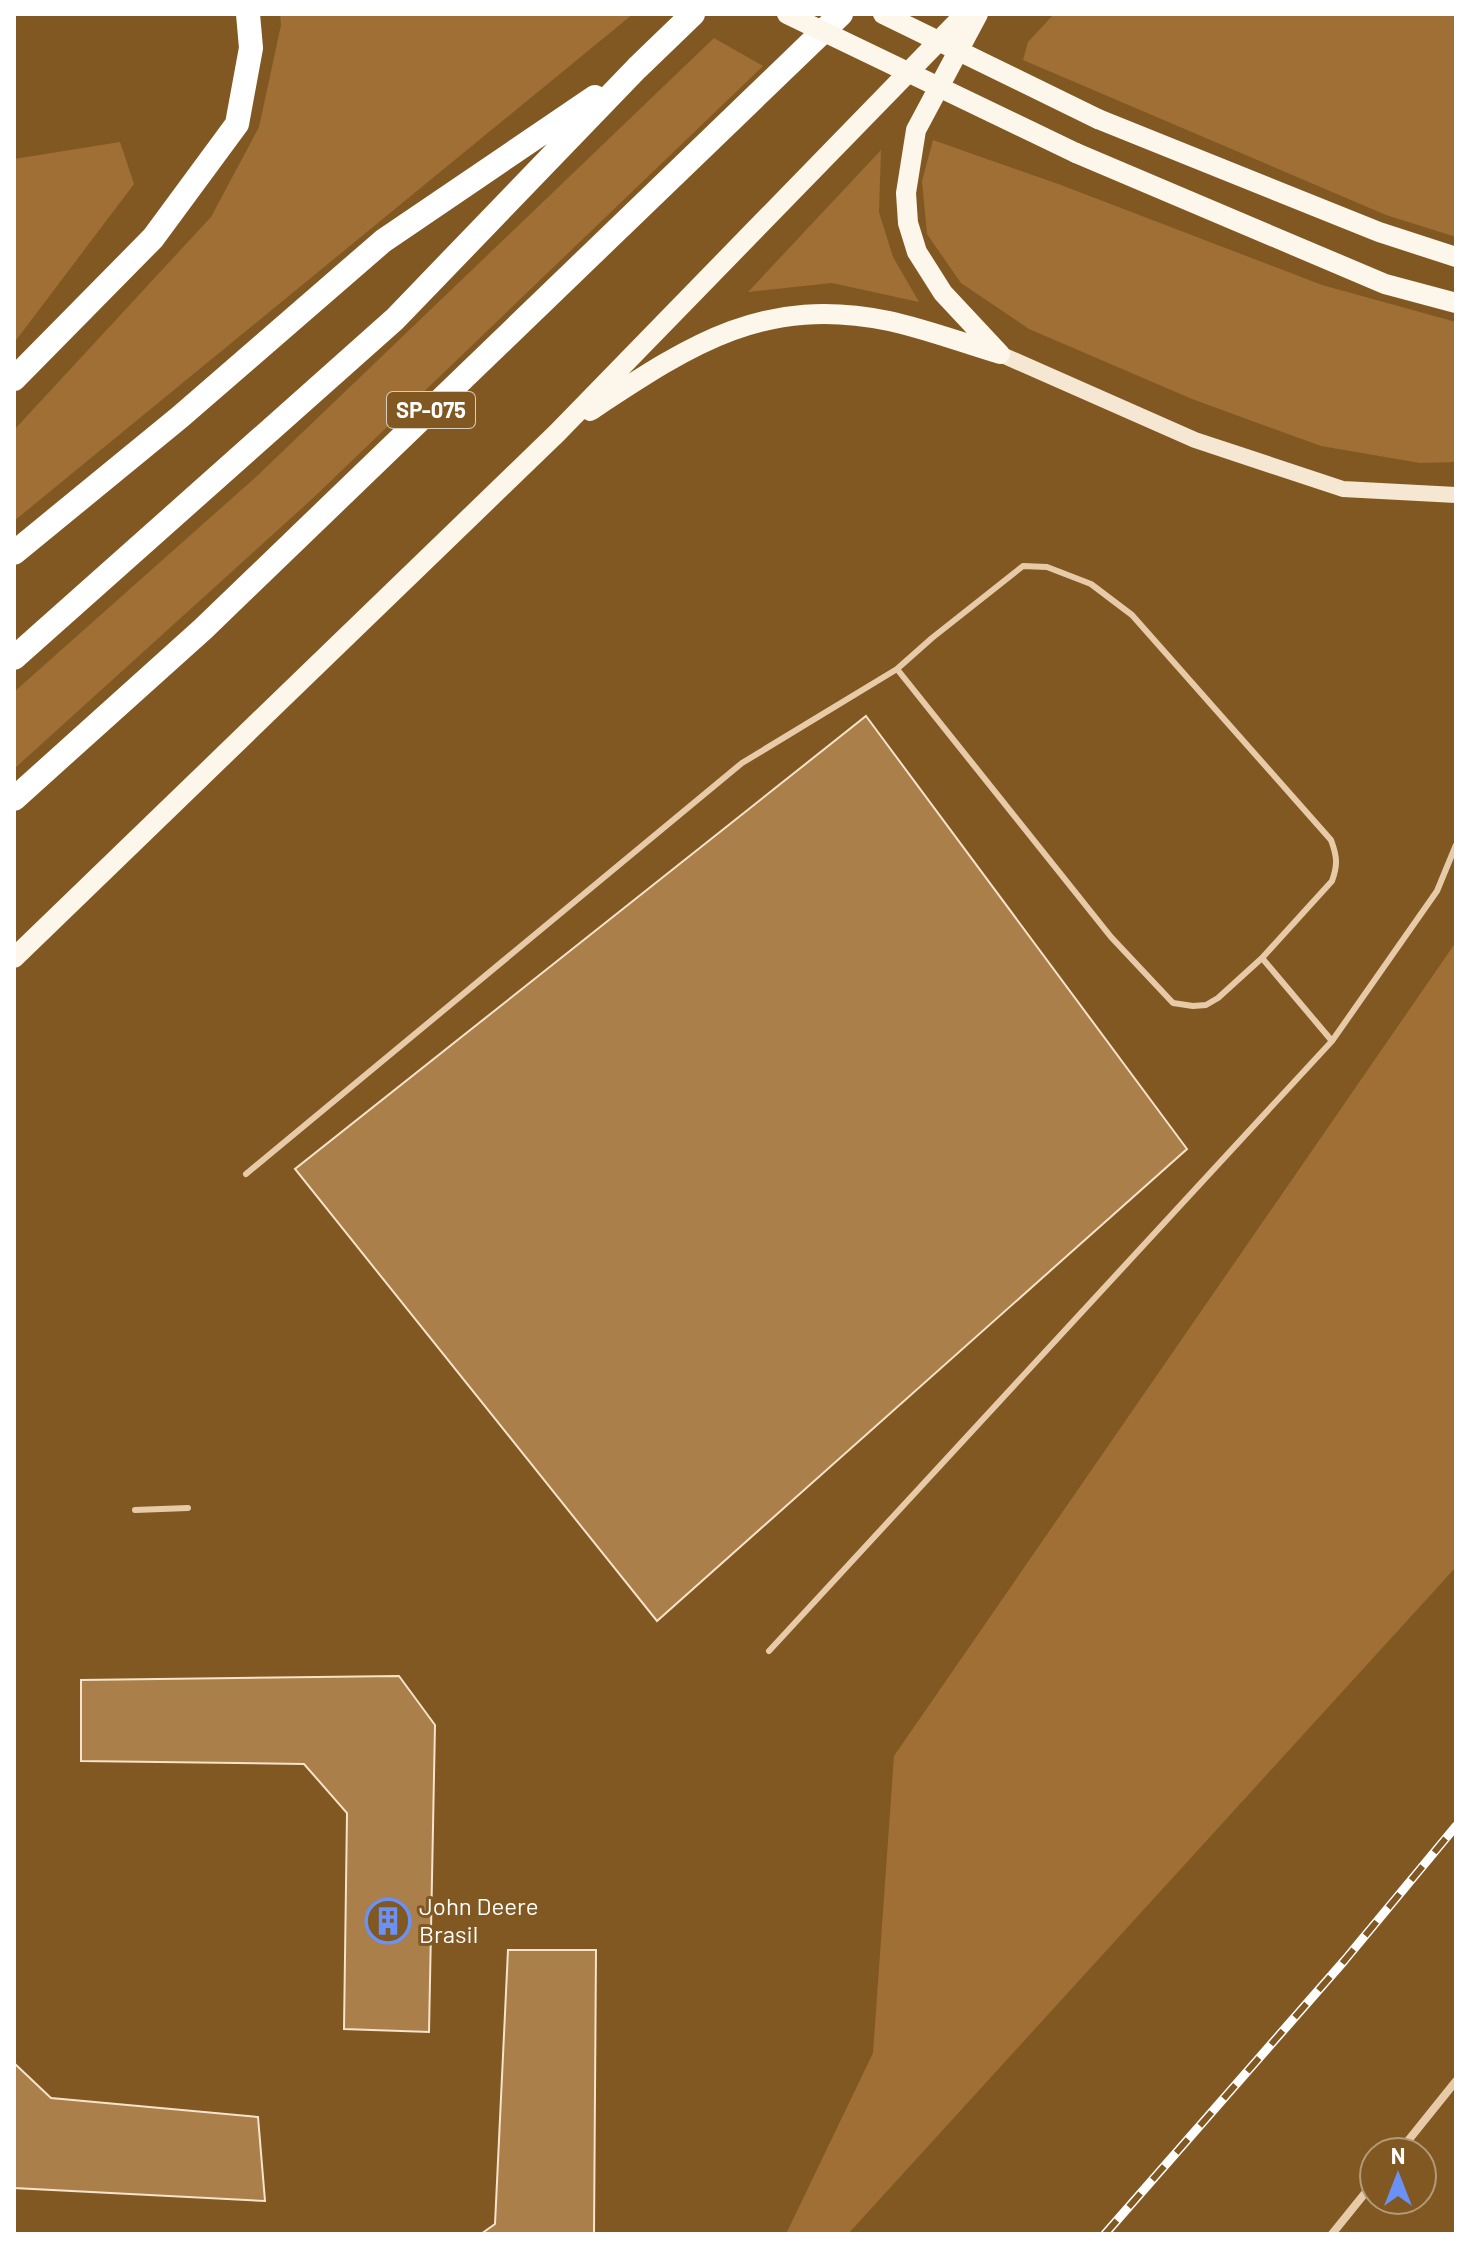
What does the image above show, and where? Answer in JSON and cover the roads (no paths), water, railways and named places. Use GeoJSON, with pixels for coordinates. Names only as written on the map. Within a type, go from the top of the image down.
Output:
{"type":"FeatureCollection","features":[{"type":"Feature","properties":{"kind":"highway"},"geometry":{"type":"LineString","coordinates":[[14,379],[153,238],[237,124],[251,48],[248,14]]}},
{"type":"Feature","properties":{"kind":"highway"},"geometry":{"type":"LineString","coordinates":[[14,658],[395,319],[693,14]]}},
{"type":"Feature","properties":{"kind":"highway","name":"SP-075"},"geometry":{"type":"LineString","coordinates":[[14,799],[203,629],[841,14]]}},
{"type":"Feature","properties":{"kind":"highway"},"geometry":{"type":"LineString","coordinates":[[14,553],[180,417],[383,241],[637,68]]}},
{"type":"Feature","properties":{"kind":"main road"},"geometry":{"type":"LineString","coordinates":[[787,14],[1076,153],[1385,284],[1456,303]]}},
{"type":"Feature","properties":{"kind":"main road"},"geometry":{"type":"LineString","coordinates":[[883,14],[1098,119],[1379,232],[1456,257]]}},
{"type":"Feature","properties":{"kind":"main road"},"geometry":{"type":"LineString","coordinates":[[14,958],[557,433],[965,14]]}},
{"type":"Feature","properties":{"kind":"main road"},"geometry":{"type":"LineString","coordinates":[[978,14],[916,130],[906,193],[908,223],[917,252],[943,293],[1000,354]]}},
{"type":"Feature","properties":{"kind":"main road"},"geometry":{"type":"LineString","coordinates":[[557,433],[672,357],[721,333],[763,319],[824,313],[889,321],[1000,354],[1195,440],[1343,489],[1456,495]]}},
{"type":"Feature","properties":{"kind":"street"},"geometry":{"type":"LineString","coordinates":[[1412,2136],[1456,2081]]}},
{"type":"Feature","properties":{"kind":"street"},"geometry":{"type":"LineString","coordinates":[[1332,2234],[1358,2202]]}},
{"type":"Feature","properties":{"kind":"lane"},"geometry":{"type":"LineString","coordinates":[[246,1174],[742,763],[897,669],[1023,566],[1047,567],[1091,584],[1132,615],[1331,840],[1337,856],[1332,881],[1262,958],[1218,998],[1206,1005],[1173,1003],[1111,937],[897,669]]}},
{"type":"Feature","properties":{"kind":"lane"},"geometry":{"type":"LineString","coordinates":[[769,1651],[1332,1041],[1437,891],[1456,845]]}},
{"type":"Feature","properties":{"kind":"lane"},"geometry":{"type":"LineString","coordinates":[[1262,958],[1332,1041]]}},
{"type":"Feature","properties":{"kind":"lane"},"geometry":{"type":"LineString","coordinates":[[135,1510],[188,1508]]}},
{"type":"Feature","properties":{"kind":"railway"},"geometry":{"type":"LineString","coordinates":[[1105,2234],[1344,1961],[1456,1826]]}},
{"type":"Feature","properties":{"kind":"place","name":"John Deere Brasil"},"geometry":{"type":"Point","coordinates":[388,1921]}}]}
